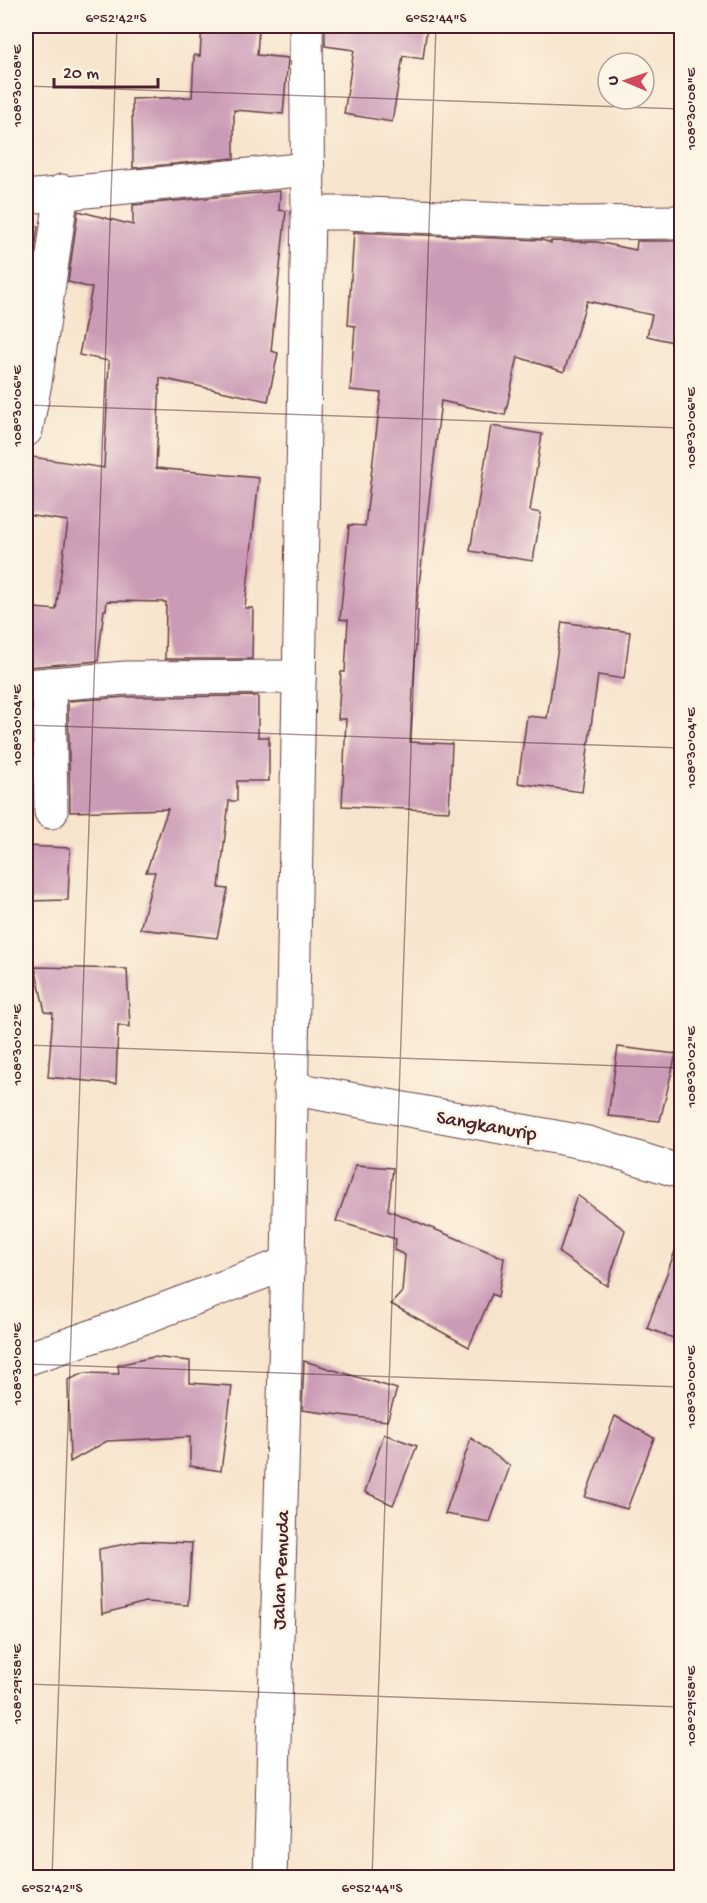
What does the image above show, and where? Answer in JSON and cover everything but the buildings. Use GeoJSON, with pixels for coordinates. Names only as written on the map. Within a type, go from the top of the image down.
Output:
{"type":"FeatureCollection","features":[{"type":"Feature","properties":{"kind":"street","name":"Jalan Pemuda"},"geometry":{"type":"LineString","coordinates":[[270,1878],[288,1263],[308,213],[306,26]]}},
{"type":"Feature","properties":{"kind":"street"},"geometry":{"type":"LineString","coordinates":[[26,196],[308,169]]}},
{"type":"Feature","properties":{"kind":"street"},"geometry":{"type":"LineString","coordinates":[[26,430],[35,383],[62,191]]}},
{"type":"Feature","properties":{"kind":"street"},"geometry":{"type":"LineString","coordinates":[[308,213],[578,223],[681,222]]}},
{"type":"Feature","properties":{"kind":"street"},"geometry":{"type":"LineString","coordinates":[[51,812],[37,685],[126,678],[299,677]]}},
{"type":"Feature","properties":{"kind":"street","name":"Sangkanurip"},"geometry":{"type":"LineString","coordinates":[[291,1088],[588,1143],[681,1172]]}},
{"type":"Feature","properties":{"kind":"street"},"geometry":{"type":"LineString","coordinates":[[26,1359],[288,1263]]}}]}
